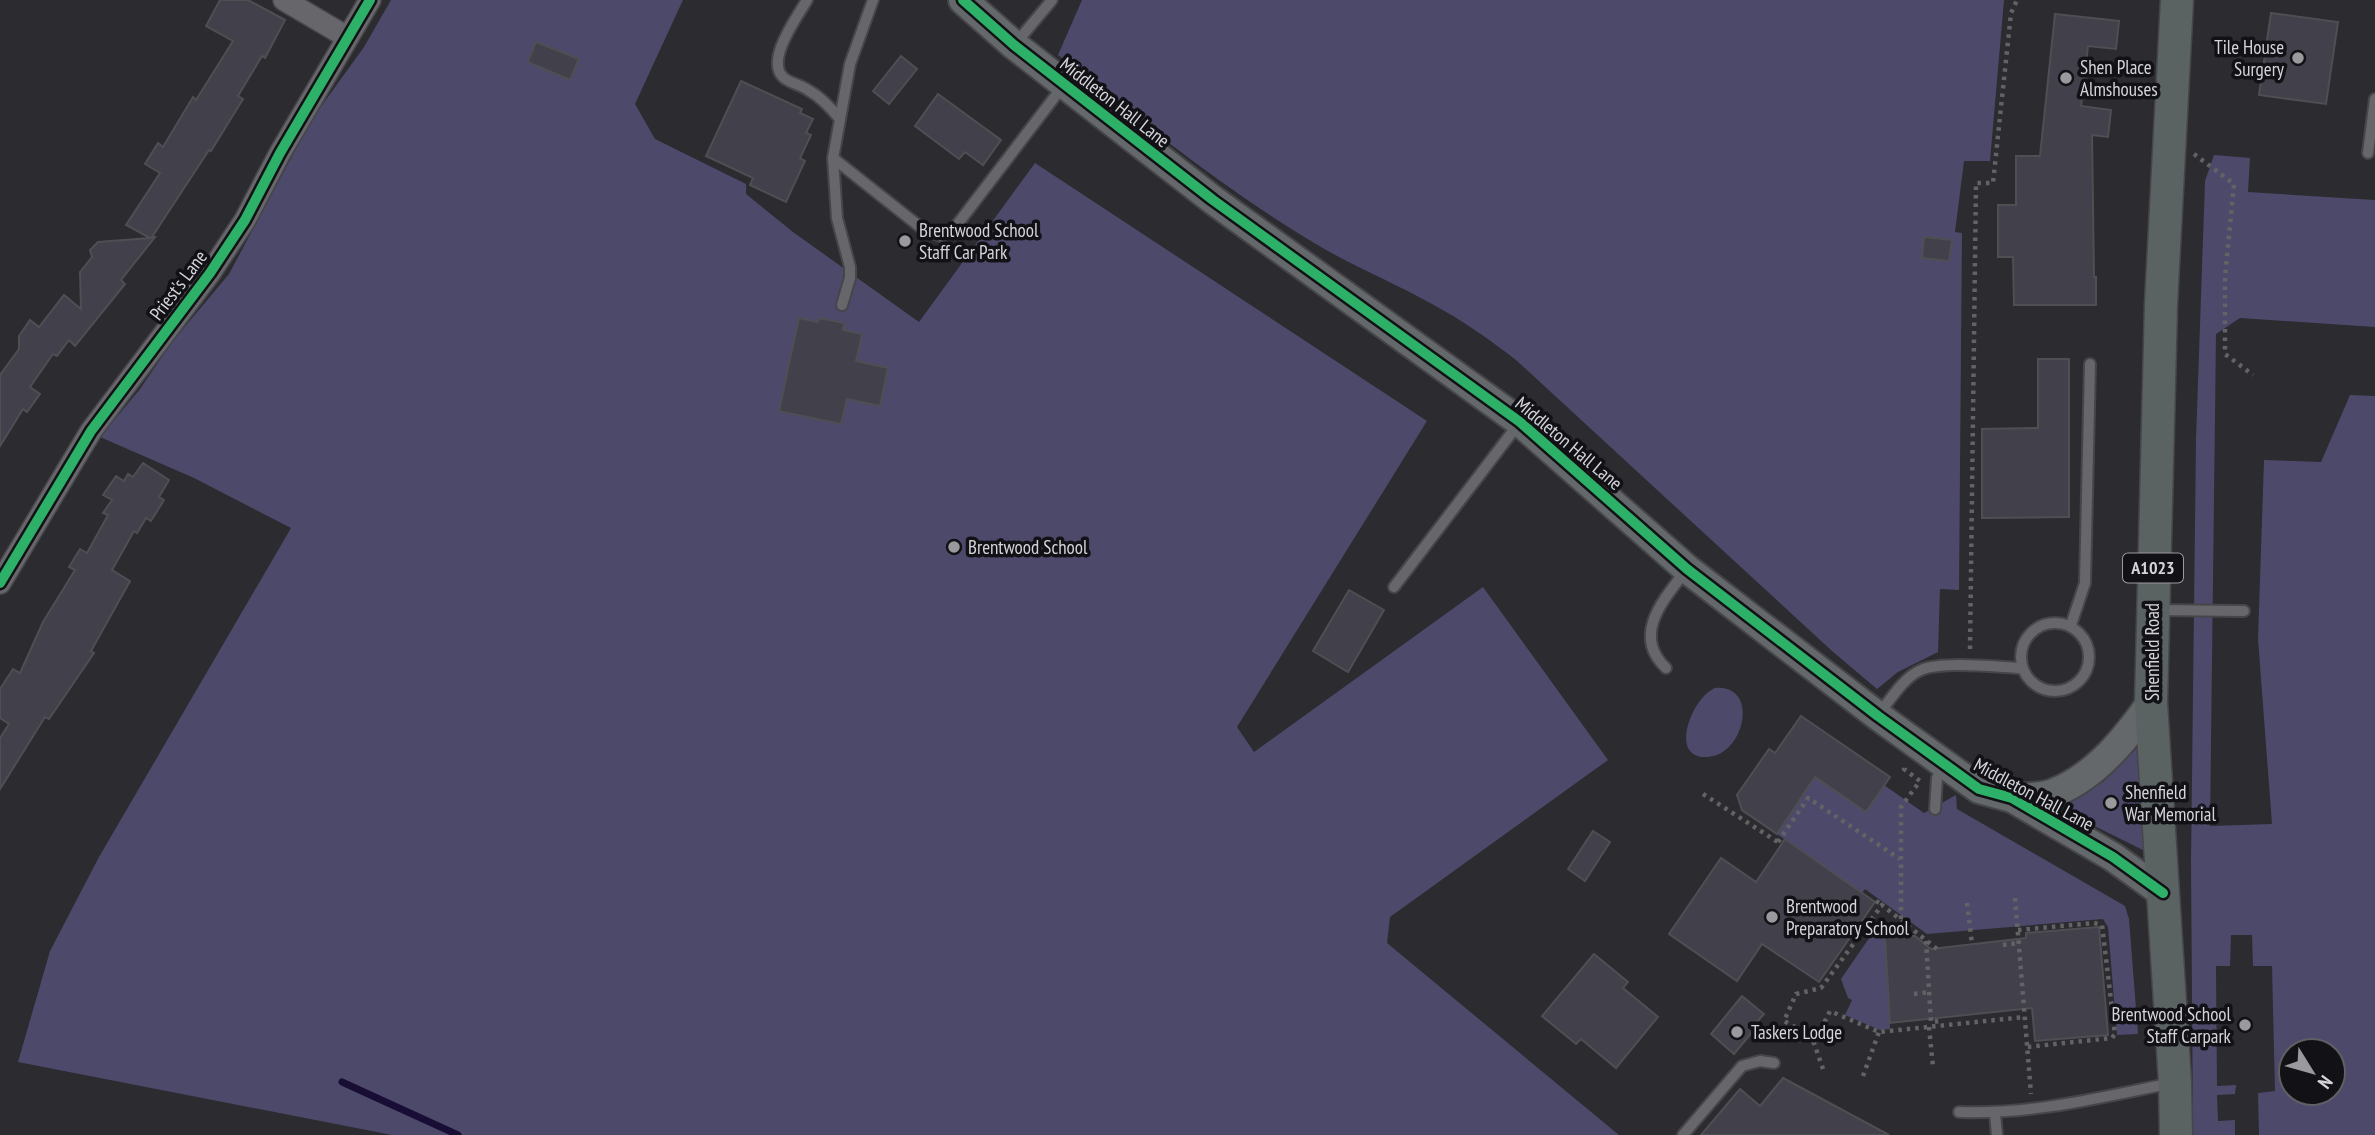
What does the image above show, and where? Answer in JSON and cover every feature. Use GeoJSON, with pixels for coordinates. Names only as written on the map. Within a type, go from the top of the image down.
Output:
{"type":"FeatureCollection","features":[{"type":"Feature","properties":{"kind":"main road","name":"Shenfield Road"},"geometry":{"type":"LineString","coordinates":[[2176,1135],[2151,703],[2161,304],[2177,0]]}},
{"type":"Feature","properties":{"kind":"street"},"geometry":{"type":"LineString","coordinates":[[284,0],[346,37]]}},
{"type":"Feature","properties":{"kind":"street","name":"Priest's Lane"},"geometry":{"type":"LineString","coordinates":[[0,583],[91,431],[246,220],[280,153],[370,0]]}},
{"type":"Feature","properties":{"kind":"street","name":"Middleton Hall Lane"},"geometry":{"type":"LineString","coordinates":[[963,0],[1014,45],[1213,200],[1520,422],[1687,569],[1878,716],[1979,789],[2012,798],[2113,857],[2163,892]]}},
{"type":"Feature","properties":{"kind":"street","name":"Middleton Hall Lane"},"geometry":{"type":"LineString","coordinates":[[2012,798],[2054,794],[2092,772],[2132,730],[2151,703]]}},
{"type":"Feature","properties":{"kind":"lane"},"geometry":{"type":"LineString","coordinates":[[807,0],[781,46],[777,55],[778,65],[783,77],[816,95],[840,119]]}},
{"type":"Feature","properties":{"kind":"lane"},"geometry":{"type":"LineString","coordinates":[[842,305],[850,278],[850,267],[837,218],[832,158],[850,64],[873,0]]}},
{"type":"Feature","properties":{"kind":"lane"},"geometry":{"type":"LineString","coordinates":[[1014,45],[1052,0]]}},
{"type":"Feature","properties":{"kind":"lane"},"geometry":{"type":"LineString","coordinates":[[832,158],[924,230],[941,236],[953,230],[1064,85]]}},
{"type":"Feature","properties":{"kind":"lane"},"geometry":{"type":"LineString","coordinates":[[2368,153],[2375,99]]}},
{"type":"Feature","properties":{"kind":"lane"},"geometry":{"type":"LineString","coordinates":[[2071,625],[2085,583],[2090,364]]}},
{"type":"Feature","properties":{"kind":"lane"},"geometry":{"type":"LineString","coordinates":[[1394,587],[1520,422]]}},
{"type":"Feature","properties":{"kind":"lane"},"geometry":{"type":"LineString","coordinates":[[1666,668],[1651,650],[1653,623],[1659,607],[1687,569]]}},
{"type":"Feature","properties":{"kind":"lane"},"geometry":{"type":"LineString","coordinates":[[2152,610],[2244,611]]}},
{"type":"Feature","properties":{"kind":"lane"},"geometry":{"type":"LineString","coordinates":[[2053,621],[2071,625],[2085,638],[2091,655],[2089,668],[2080,680],[2068,689],[2055,692],[2031,682],[2021,668],[2022,645],[2037,629],[2053,621]]}},
{"type":"Feature","properties":{"kind":"lane"},"geometry":{"type":"LineString","coordinates":[[1878,716],[1901,687],[1921,670],[1944,667],[2021,668]]}},
{"type":"Feature","properties":{"kind":"lane"},"geometry":{"type":"LineString","coordinates":[[1935,809],[1937,778],[1946,765]]}},
{"type":"Feature","properties":{"kind":"lane"},"geometry":{"type":"LineString","coordinates":[[1683,1135],[1742,1066],[1760,1061],[1774,1063]]}},
{"type":"Feature","properties":{"kind":"lane"},"geometry":{"type":"LineString","coordinates":[[1959,1112],[1995,1114],[2175,1082]]}},
{"type":"Feature","properties":{"kind":"lane"},"geometry":{"type":"LineString","coordinates":[[1995,1114],[1997,1135]]}},
{"type":"Feature","properties":{"kind":"path"},"geometry":{"type":"LineString","coordinates":[[1970,667],[1976,183],[1993,183],[2011,13],[2017,0]]}},
{"type":"Feature","properties":{"kind":"path"},"geometry":{"type":"LineString","coordinates":[[2168,135],[2234,184],[2225,277],[2225,354],[2253,375]]}},
{"type":"Feature","properties":{"kind":"path"},"geometry":{"type":"LineString","coordinates":[[1901,920],[1901,807],[1920,781],[1904,769],[1920,745]]}},
{"type":"Feature","properties":{"kind":"path"},"geometry":{"type":"LineString","coordinates":[[1703,794],[1779,843],[1808,798],[1901,860]]}},
{"type":"Feature","properties":{"kind":"path"},"geometry":{"type":"LineString","coordinates":[[2015,898],[2034,1108]]}},
{"type":"Feature","properties":{"kind":"path"},"geometry":{"type":"LineString","coordinates":[[1875,901],[1937,948]]}},
{"type":"Feature","properties":{"kind":"path"},"geometry":{"type":"LineString","coordinates":[[1967,903],[1972,944]]}},
{"type":"Feature","properties":{"kind":"path"},"geometry":{"type":"LineString","coordinates":[[1823,1069],[1810,1035],[1784,1021],[1796,994],[1821,988],[1882,905]]}},
{"type":"Feature","properties":{"kind":"path"},"geometry":{"type":"LineString","coordinates":[[2018,930],[2094,923],[2102,925],[2115,1034],[2112,1038],[2027,1046]]}},
{"type":"Feature","properties":{"kind":"path"},"geometry":{"type":"LineString","coordinates":[[1924,940],[1931,1022],[1940,1021]]}},
{"type":"Feature","properties":{"kind":"path"},"geometry":{"type":"LineString","coordinates":[[2003,945],[2019,943]]}},
{"type":"Feature","properties":{"kind":"path"},"geometry":{"type":"LineString","coordinates":[[1914,994],[1930,992]]}},
{"type":"Feature","properties":{"kind":"path"},"geometry":{"type":"LineString","coordinates":[[1814,1043],[1830,1011],[1879,1032],[2025,1017]]}},
{"type":"Feature","properties":{"kind":"path"},"geometry":{"type":"LineString","coordinates":[[1929,1027],[1933,1067]]}},
{"type":"Feature","properties":{"kind":"path"},"geometry":{"type":"LineString","coordinates":[[1863,1076],[1879,1032]]}},
{"type":"Feature","properties":{"kind":"shaded area","name":"Brentwood School"},"geometry":{"type":"Polygon","coordinates":[[[391,0],[683,0],[635,104],[655,139],[746,184],[746,194],[793,232],[919,322],[1035,163],[1427,421],[1237,727],[1254,752],[1483,587],[1608,760],[1390,917],[1387,943],[1619,1135],[392,1135],[18,1062],[50,951],[99,857],[291,528],[194,478],[100,437],[140,389],[172,342],[229,274],[312,119],[364,47],[391,0]]]}},
{"type":"Feature","properties":{"kind":"shaded area"},"geometry":{"type":"Polygon","coordinates":[[[1082,0],[2004,0],[1990,161],[1964,161],[1955,232],[1962,233],[1959,590],[1940,589],[1938,652],[1898,672],[1877,689],[1832,651],[1516,360],[1454,317],[1328,251],[1257,207],[1156,133],[1058,55],[1082,0]]]}},
{"type":"Feature","properties":{"kind":"shaded area"},"geometry":{"type":"Polygon","coordinates":[[[2214,155],[2250,158],[2248,192],[2375,200],[2375,327],[2240,318],[2216,334],[2210,826],[2272,824],[2258,639],[2264,460],[2321,462],[2350,395],[2375,396],[2375,1135],[2259,1135],[2258,1093],[2275,1091],[2272,966],[2253,966],[2252,935],[2231,935],[2230,966],[2216,966],[2217,1086],[2236,1085],[2235,1094],[2217,1095],[2218,1121],[2235,1120],[2235,1135],[2193,1135],[2191,862],[2196,440],[2205,181],[2214,155]]]}},
{"type":"Feature","properties":{"kind":"shaded area"},"geometry":{"type":"Polygon","coordinates":[[[1715,688],[1729,690],[1738,697],[1742,720],[1731,745],[1721,753],[1708,757],[1696,755],[1689,749],[1686,739],[1688,727],[1698,703],[1715,688]]]}},
{"type":"Feature","properties":{"kind":"shaded area"},"geometry":{"type":"Polygon","coordinates":[[[2141,744],[2149,853],[2060,809],[2103,782],[2141,744]]]}},
{"type":"Feature","properties":{"kind":"shaded area"},"geometry":{"type":"Polygon","coordinates":[[[1815,777],[1884,785],[1924,813],[1956,795],[1957,809],[2125,906],[2129,919],[2138,1034],[2117,1035],[2108,927],[2103,919],[1927,934],[1865,889],[1862,893],[1777,834],[1815,777]]]}},
{"type":"Feature","properties":{"kind":"shaded area"},"geometry":{"type":"Polygon","coordinates":[[[1874,931],[1885,937],[1890,1029],[1880,1030],[1845,1015],[1852,1000],[1848,998],[1841,979],[1874,931]]]}},
{"type":"Feature","properties":{"kind":"building"},"geometry":{"type":"Polygon","coordinates":[[[220,0],[248,0],[285,20],[265,58],[262,56],[238,96],[243,99],[211,151],[209,150],[152,237],[155,237],[121,280],[125,284],[75,346],[69,340],[57,356],[53,354],[30,387],[40,394],[27,412],[23,409],[0,446],[0,375],[19,349],[19,336],[30,320],[39,327],[64,295],[81,309],[80,272],[92,257],[90,250],[98,242],[150,238],[126,225],[160,173],[145,164],[158,143],[163,147],[193,97],[196,100],[233,41],[206,26],[220,0]]]}},
{"type":"Feature","properties":{"kind":"building","name":"Tile House Surgery"},"geometry":{"type":"Polygon","coordinates":[[[2271,13],[2338,22],[2326,104],[2259,95],[2271,13]]]}},
{"type":"Feature","properties":{"kind":"building"},"geometry":{"type":"Polygon","coordinates":[[[2055,14],[2119,21],[2116,49],[2088,46],[2081,106],[2111,110],[2108,137],[2092,135],[2096,305],[2014,305],[2013,257],[1998,257],[1998,205],[2016,205],[2016,156],[2040,156],[2055,14]]]}},
{"type":"Feature","properties":{"kind":"building"},"geometry":{"type":"Polygon","coordinates":[[[536,42],[579,59],[570,80],[528,62],[536,42]]]}},
{"type":"Feature","properties":{"kind":"building"},"geometry":{"type":"Polygon","coordinates":[[[901,56],[917,69],[889,104],[873,91],[901,56]]]}},
{"type":"Feature","properties":{"kind":"building"},"geometry":{"type":"Polygon","coordinates":[[[741,81],[802,109],[800,113],[813,119],[806,133],[811,135],[800,158],[805,161],[786,202],[750,185],[753,178],[706,156],[741,81]]]}},
{"type":"Feature","properties":{"kind":"building"},"geometry":{"type":"Polygon","coordinates":[[[938,94],[1001,140],[983,165],[965,152],[959,159],[915,126],[938,94]]]}},
{"type":"Feature","properties":{"kind":"building"},"geometry":{"type":"Polygon","coordinates":[[[1924,237],[1952,240],[1949,261],[1922,258],[1924,237]]]}},
{"type":"Feature","properties":{"kind":"building"},"geometry":{"type":"Polygon","coordinates":[[[799,318],[818,322],[819,318],[844,323],[843,330],[862,334],[856,361],[888,368],[880,406],[847,399],[841,424],[779,411],[799,318]]]}},
{"type":"Feature","properties":{"kind":"building"},"geometry":{"type":"Polygon","coordinates":[[[2038,359],[2069,359],[2069,517],[1982,518],[1982,429],[2038,428],[2038,359]]]}},
{"type":"Feature","properties":{"kind":"building"},"geometry":{"type":"Polygon","coordinates":[[[143,463],[169,480],[159,497],[164,500],[151,521],[146,518],[137,533],[134,531],[112,570],[130,581],[91,651],[94,653],[49,719],[45,717],[0,789],[0,738],[9,724],[0,718],[0,689],[13,669],[20,673],[43,622],[75,570],[69,567],[80,549],[87,553],[108,515],[103,513],[112,500],[103,495],[116,476],[124,481],[128,474],[133,477],[143,463]]]}},
{"type":"Feature","properties":{"kind":"building"},"geometry":{"type":"Polygon","coordinates":[[[1349,590],[1384,610],[1348,672],[1313,651],[1349,590]]]}},
{"type":"Feature","properties":{"kind":"building"},"geometry":{"type":"Polygon","coordinates":[[[1801,716],[1890,777],[1866,812],[1815,777],[1777,834],[1742,810],[1737,795],[1769,749],[1775,753],[1801,716]]]}},
{"type":"Feature","properties":{"kind":"building"},"geometry":{"type":"Polygon","coordinates":[[[1593,831],[1610,842],[1585,881],[1568,869],[1593,831]]]}},
{"type":"Feature","properties":{"kind":"building","name":"Brentwood Preparatory School"},"geometry":{"type":"Polygon","coordinates":[[[1785,839],[1875,902],[1819,982],[1762,944],[1737,981],[1669,934],[1721,858],[1756,882],[1785,839]]]}},
{"type":"Feature","properties":{"kind":"building"},"geometry":{"type":"Polygon","coordinates":[[[2099,927],[2108,1035],[2035,1041],[2032,1008],[1890,1023],[1885,937],[1915,936],[1931,949],[2026,938],[2026,933],[2099,927]]]}},
{"type":"Feature","properties":{"kind":"building"},"geometry":{"type":"Polygon","coordinates":[[[1594,954],[1628,982],[1623,988],[1658,1017],[1616,1068],[1581,1039],[1576,1044],[1542,1016],[1594,954]]]}},
{"type":"Feature","properties":{"kind":"building","name":"Taskers Lodge"},"geometry":{"type":"Polygon","coordinates":[[[1742,996],[1764,1014],[1734,1054],[1711,1034],[1742,996]]]}},
{"type":"Feature","properties":{"kind":"building"},"geometry":{"type":"Polygon","coordinates":[[[1783,1078],[1889,1135],[1701,1135],[1740,1089],[1760,1106],[1783,1078]]]}},
{"type":"Feature","properties":{"kind":"waterway"},"geometry":{"type":"LineString","coordinates":[[342,1082],[458,1135]]}},
{"type":"Feature","properties":{"kind":"cycle path"},"geometry":{"type":"LineString","coordinates":[[0,583],[91,431],[210,273],[245,220],[280,153],[370,0]]}},
{"type":"Feature","properties":{"kind":"cycle path"},"geometry":{"type":"LineString","coordinates":[[963,0],[1014,45],[1213,200],[1520,422],[1687,569],[1878,716],[1979,789],[2012,798],[2113,857],[2163,893]]}},
{"type":"Feature","properties":{"kind":"place","name":"Tile House Surgery"},"geometry":{"type":"Point","coordinates":[2298,58]}},
{"type":"Feature","properties":{"kind":"place","name":"Shen Place Almshouses"},"geometry":{"type":"Point","coordinates":[2066,78]}},
{"type":"Feature","properties":{"kind":"place","name":"Brentwood School Staff Car Park"},"geometry":{"type":"Point","coordinates":[905,241]}},
{"type":"Feature","properties":{"kind":"place","name":"Brentwood School"},"geometry":{"type":"Point","coordinates":[954,547]}},
{"type":"Feature","properties":{"kind":"place","name":"Shenfield War Memorial"},"geometry":{"type":"Point","coordinates":[2111,803]}},
{"type":"Feature","properties":{"kind":"place","name":"Brentwood Preparatory School"},"geometry":{"type":"Point","coordinates":[1772,917]}},
{"type":"Feature","properties":{"kind":"place","name":"Brentwood School Staff Carpark"},"geometry":{"type":"Point","coordinates":[2245,1025]}},
{"type":"Feature","properties":{"kind":"place","name":"Taskers Lodge"},"geometry":{"type":"Point","coordinates":[1737,1032]}}]}
